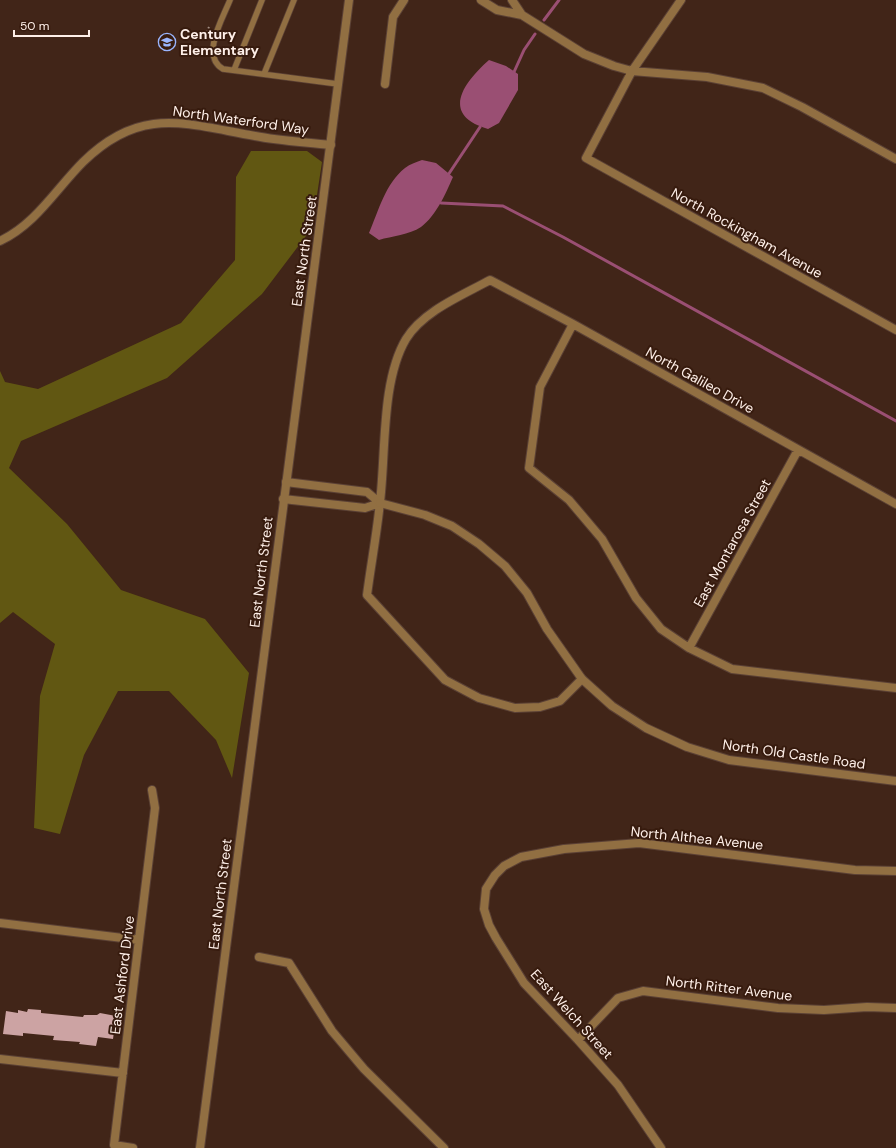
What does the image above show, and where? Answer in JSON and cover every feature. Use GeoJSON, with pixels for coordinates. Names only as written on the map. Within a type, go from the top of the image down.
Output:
{"type":"FeatureCollection","features":[{"type":"Feature","properties":{"kind":"street","name":"East North Street"},"geometry":{"type":"LineString","coordinates":[[200,1148],[283,499],[331,146],[349,0]]}},
{"type":"Feature","properties":{"kind":"street"},"geometry":{"type":"LineString","coordinates":[[385,84],[392,17],[404,0]]}},
{"type":"Feature","properties":{"kind":"street"},"geometry":{"type":"LineString","coordinates":[[481,0],[497,10],[522,15],[584,54],[599,61],[632,71],[707,77],[763,88],[802,107],[896,159]]}},
{"type":"Feature","properties":{"kind":"street"},"geometry":{"type":"LineString","coordinates":[[512,0],[522,15]]}},
{"type":"Feature","properties":{"kind":"street"},"geometry":{"type":"LineString","coordinates":[[632,71],[681,0]]}},
{"type":"Feature","properties":{"kind":"street","name":"North Rockingham Avenue"},"geometry":{"type":"LineString","coordinates":[[632,71],[586,158],[896,330]]}},
{"type":"Feature","properties":{"kind":"street","name":"North Waterford Way"},"geometry":{"type":"LineString","coordinates":[[0,241],[27,224],[43,209],[74,171],[97,148],[120,133],[145,125],[168,122],[190,123],[257,137],[331,146]]}},
{"type":"Feature","properties":{"kind":"street","name":"North Galileo Drive"},"geometry":{"type":"LineString","coordinates":[[380,503],[389,394],[394,366],[407,338],[429,314],[490,280],[573,324],[896,504]]}},
{"type":"Feature","properties":{"kind":"street"},"geometry":{"type":"LineString","coordinates":[[573,324],[540,387],[529,468],[569,500],[602,539],[636,598],[661,628],[689,648],[732,669],[896,688]]}},
{"type":"Feature","properties":{"kind":"street","name":"East Montarosa Street"},"geometry":{"type":"LineString","coordinates":[[689,648],[798,450]]}},
{"type":"Feature","properties":{"kind":"street"},"geometry":{"type":"LineString","coordinates":[[286,482],[367,492],[380,503]]}},
{"type":"Feature","properties":{"kind":"street"},"geometry":{"type":"LineString","coordinates":[[283,499],[365,508],[380,503]]}},
{"type":"Feature","properties":{"kind":"street"},"geometry":{"type":"LineString","coordinates":[[380,503],[367,595],[446,680],[479,698],[515,708],[540,707],[560,701],[582,679]]}},
{"type":"Feature","properties":{"kind":"street","name":"North Old Castle Road"},"geometry":{"type":"LineString","coordinates":[[380,503],[425,515],[452,526],[479,544],[505,566],[527,593],[547,629],[582,679],[612,706],[646,728],[687,747],[729,760],[896,780]]}},
{"type":"Feature","properties":{"kind":"street","name":"East Ashford Drive"},"geometry":{"type":"LineString","coordinates":[[133,1148],[114,1145],[155,808],[152,790]]}},
{"type":"Feature","properties":{"kind":"street","name":"North Althea Avenue"},"geometry":{"type":"LineString","coordinates":[[486,889],[491,879],[499,870],[517,858],[564,849],[620,844],[658,844],[855,870],[896,871]]}},
{"type":"Feature","properties":{"kind":"street","name":"East Welch Street"},"geometry":{"type":"LineString","coordinates":[[486,889],[484,908],[489,925],[524,983],[618,1084],[661,1148]]}},
{"type":"Feature","properties":{"kind":"street"},"geometry":{"type":"LineString","coordinates":[[0,923],[139,940]]}},
{"type":"Feature","properties":{"kind":"street"},"geometry":{"type":"LineString","coordinates":[[259,957],[289,963],[332,1031],[364,1069],[444,1148]]}},
{"type":"Feature","properties":{"kind":"street","name":"North Ritter Avenue"},"geometry":{"type":"LineString","coordinates":[[578,1040],[618,998],[643,991],[778,1008],[824,1010],[867,1007],[896,1008]]}},
{"type":"Feature","properties":{"kind":"street"},"geometry":{"type":"LineString","coordinates":[[0,1059],[123,1073]]}},
{"type":"Feature","properties":{"kind":"lane"},"geometry":{"type":"LineString","coordinates":[[230,0],[212,46],[213,55],[218,66],[222,69],[338,84]]}},
{"type":"Feature","properties":{"kind":"lane"},"geometry":{"type":"LineString","coordinates":[[234,70],[262,0]]}},
{"type":"Feature","properties":{"kind":"lane"},"geometry":{"type":"LineString","coordinates":[[264,74],[294,0]]}},
{"type":"Feature","properties":{"kind":"shaded area"},"geometry":{"type":"Polygon","coordinates":[[[489,60],[506,66],[518,74],[518,90],[499,123],[488,129],[473,123],[464,116],[460,107],[461,98],[465,88],[471,79],[489,60]]]}},
{"type":"Feature","properties":{"kind":"shaded area"},"geometry":{"type":"Polygon","coordinates":[[[251,151],[307,151],[322,162],[312,228],[262,294],[167,378],[21,441],[9,468],[67,524],[121,590],[205,619],[249,673],[232,778],[216,740],[169,691],[118,691],[84,755],[60,834],[34,828],[40,696],[55,644],[13,612],[0,623],[0,371],[5,382],[38,389],[181,323],[235,260],[236,177],[251,151]]]}},
{"type":"Feature","properties":{"kind":"shaded area"},"geometry":{"type":"Polygon","coordinates":[[[422,160],[436,163],[453,177],[444,197],[436,211],[421,227],[406,234],[379,240],[369,233],[387,190],[398,174],[405,168],[422,160]]]}},
{"type":"Feature","properties":{"kind":"building"},"geometry":{"type":"Polygon","coordinates":[[[28,1009],[41,1010],[41,1013],[83,1017],[84,1015],[97,1015],[100,1013],[116,1016],[113,1039],[98,1037],[96,1046],[79,1044],[80,1042],[53,1040],[54,1036],[23,1033],[23,1036],[3,1034],[6,1011],[18,1013],[18,1010],[27,1012],[28,1009]]]}},
{"type":"Feature","properties":{"kind":"waterway"},"geometry":{"type":"LineString","coordinates":[[544,20],[559,0]]}},
{"type":"Feature","properties":{"kind":"waterway"},"geometry":{"type":"LineString","coordinates":[[514,72],[524,50],[535,34]]}},
{"type":"Feature","properties":{"kind":"waterway"},"geometry":{"type":"LineString","coordinates":[[448,175],[480,127]]}},
{"type":"Feature","properties":{"kind":"waterway"},"geometry":{"type":"LineString","coordinates":[[441,203],[503,206],[563,237],[896,421]]}},
{"type":"Feature","properties":{"kind":"place","name":"Century Elementary"},"geometry":{"type":"Point","coordinates":[167,42]}}]}
